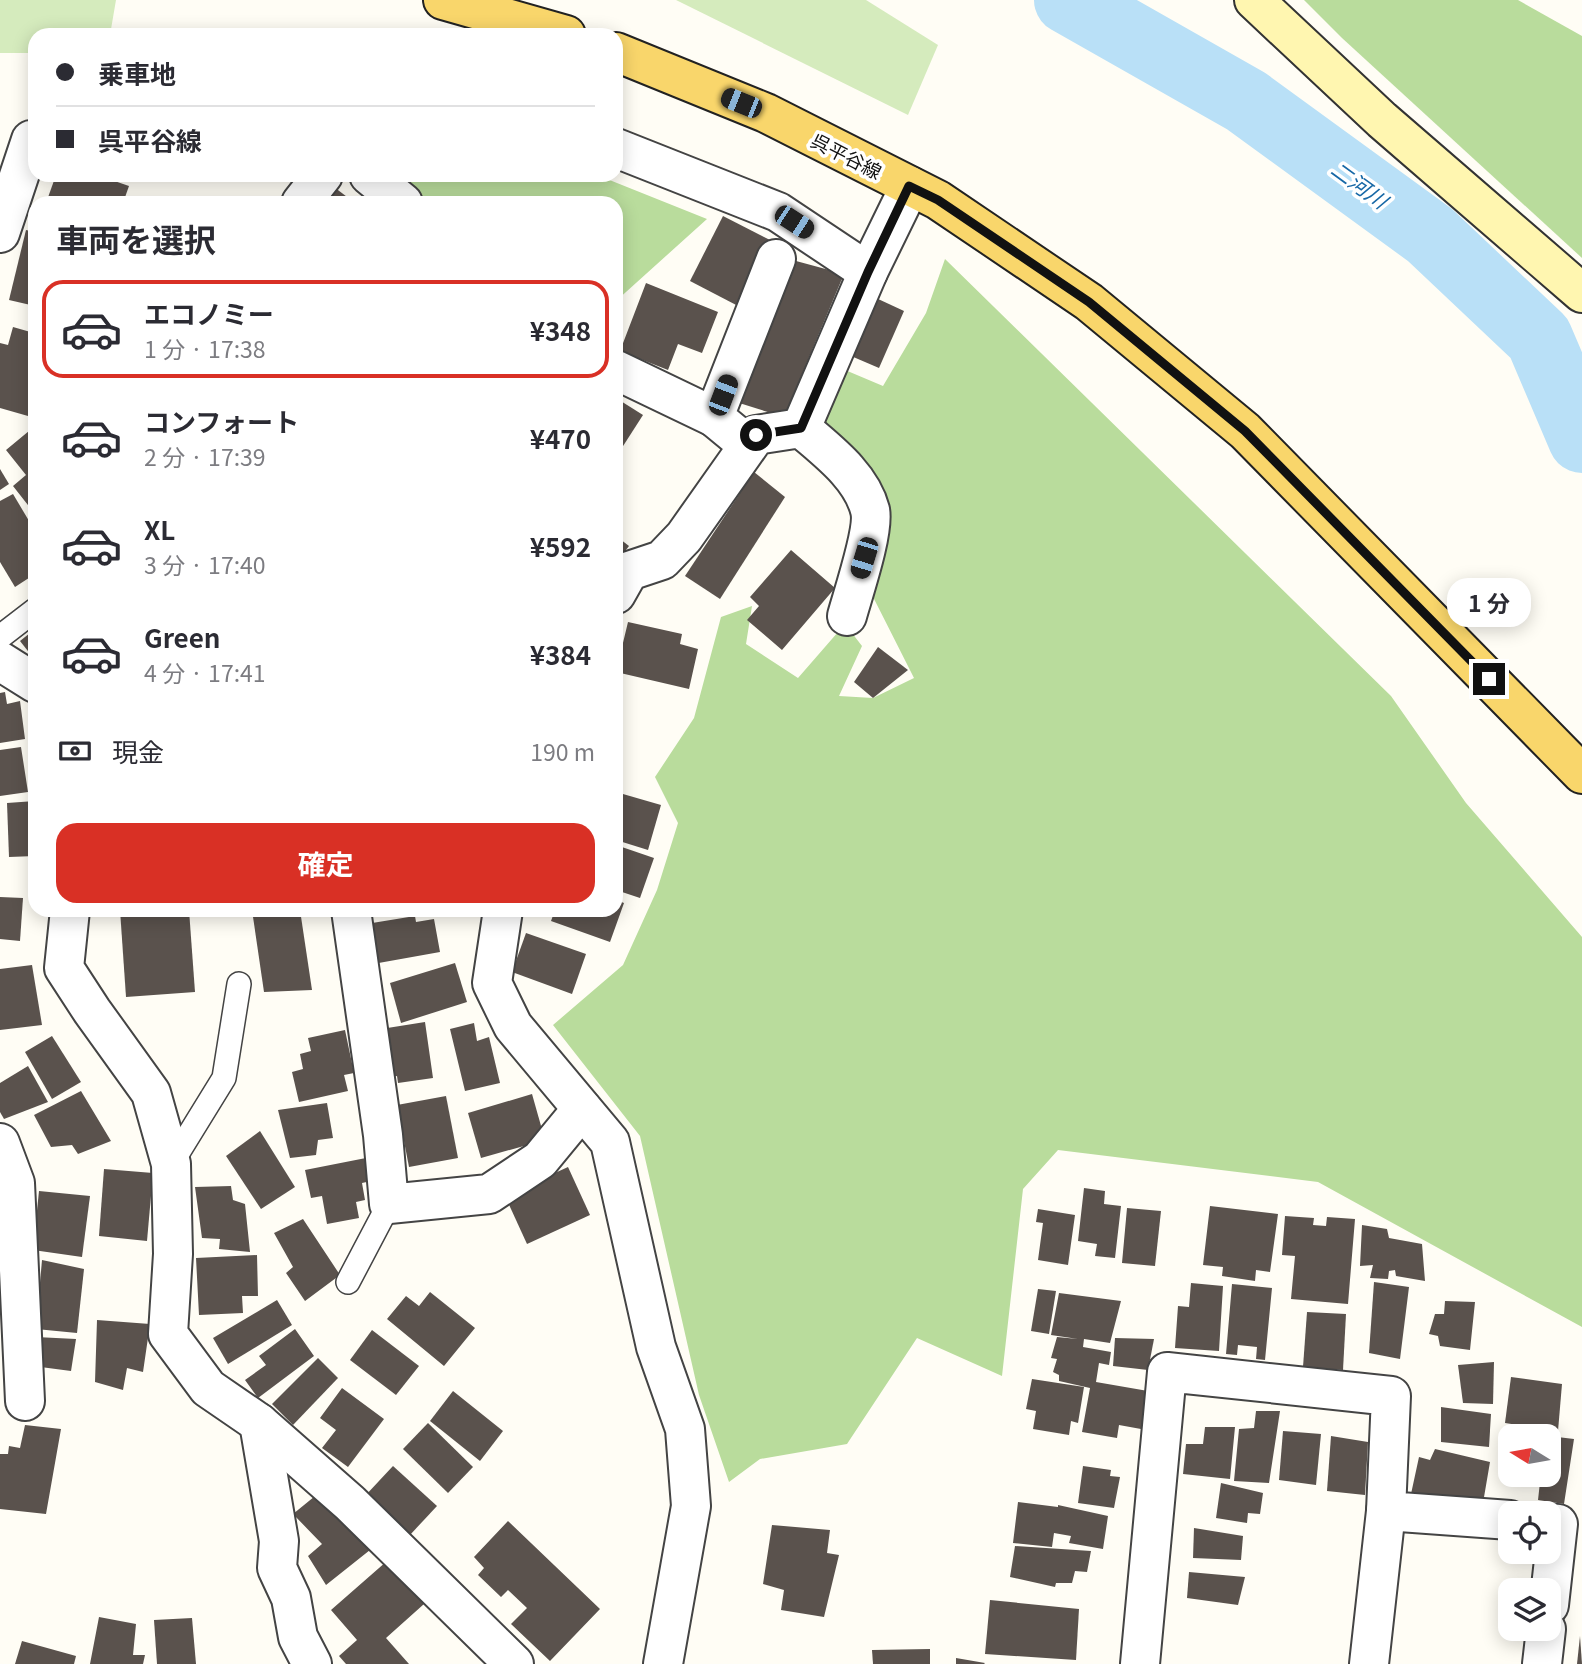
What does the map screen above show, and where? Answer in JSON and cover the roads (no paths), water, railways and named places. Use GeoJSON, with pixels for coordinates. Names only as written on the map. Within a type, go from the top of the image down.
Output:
{"type":"FeatureCollection","features":[{"type":"Feature","properties":{"kind":"main road"},"geometry":{"type":"LineString","coordinates":[[443,0],[509,27]]}},
{"type":"Feature","properties":{"kind":"main road","name":"呉平谷線"},"geometry":{"type":"LineString","coordinates":[[623,55],[766,113],[938,200],[1089,302],[1245,431],[1582,774]]}},
{"type":"Feature","properties":{"kind":"street"},"geometry":{"type":"LineString","coordinates":[[1254,0],[1382,120],[1582,293]]}},
{"type":"Feature","properties":{"kind":"street"},"geometry":{"type":"LineString","coordinates":[[0,233],[22,140]]}},
{"type":"Feature","properties":{"kind":"street"},"geometry":{"type":"LineString","coordinates":[[623,151],[778,212],[868,272]]}},
{"type":"Feature","properties":{"kind":"street"},"geometry":{"type":"LineString","coordinates":[[306,196],[318,182]]}},
{"type":"Feature","properties":{"kind":"street"},"geometry":{"type":"LineString","coordinates":[[377,182],[394,196]]}},
{"type":"Feature","properties":{"kind":"street"},"geometry":{"type":"LineString","coordinates":[[801,428],[868,272],[909,186]]}},
{"type":"Feature","properties":{"kind":"street"},"geometry":{"type":"LineString","coordinates":[[714,417],[776,259]]}},
{"type":"Feature","properties":{"kind":"street"},"geometry":{"type":"LineString","coordinates":[[623,373],[714,417],[748,445]]}},
{"type":"Feature","properties":{"kind":"street"},"geometry":{"type":"LineString","coordinates":[[623,582],[629,571],[662,560],[684,537],[756,435],[801,428]]}},
{"type":"Feature","properties":{"kind":"street"},"geometry":{"type":"LineString","coordinates":[[801,428],[834,457],[858,484],[871,512],[864,558],[846,616]]}},
{"type":"Feature","properties":{"kind":"street"},"geometry":{"type":"LineString","coordinates":[[0,661],[28,679]]}},
{"type":"Feature","properties":{"kind":"street"},"geometry":{"type":"LineString","coordinates":[[69,917],[64,968],[92,1012],[151,1093],[171,1164],[173,1254],[168,1334],[208,1388],[259,1423],[350,1503],[514,1664]]}},
{"type":"Feature","properties":{"kind":"street"},"geometry":{"type":"LineString","coordinates":[[353,917],[383,1135],[389,1204],[489,1194],[540,1160],[582,1109]]}},
{"type":"Feature","properties":{"kind":"street"},"geometry":{"type":"LineString","coordinates":[[493,917],[492,983],[513,1026],[610,1142],[656,1348],[685,1429],[691,1506],[663,1664]]}},
{"type":"Feature","properties":{"kind":"street"},"geometry":{"type":"LineString","coordinates":[[0,1143],[15,1183],[25,1401]]}},
{"type":"Feature","properties":{"kind":"street"},"geometry":{"type":"LineString","coordinates":[[1140,1664],[1167,1372],[1391,1396],[1386,1511],[1369,1664]]}},
{"type":"Feature","properties":{"kind":"street"},"geometry":{"type":"LineString","coordinates":[[259,1423],[279,1541],[277,1568],[291,1598],[298,1637],[312,1664]]}},
{"type":"Feature","properties":{"kind":"street"},"geometry":{"type":"LineString","coordinates":[[1386,1511],[1498,1519]]}},
{"type":"Feature","properties":{"kind":"street"},"geometry":{"type":"LineString","coordinates":[[1542,1664],[1545,1641]]}},
{"type":"Feature","properties":{"kind":"lane"},"geometry":{"type":"LineString","coordinates":[[0,637],[28,615]]}},
{"type":"Feature","properties":{"kind":"lane"},"geometry":{"type":"LineString","coordinates":[[171,1164],[224,1078],[239,984]]}},
{"type":"Feature","properties":{"kind":"lane"},"geometry":{"type":"LineString","coordinates":[[348,1282],[389,1204]]}},
{"type":"Feature","properties":{"kind":"waterway","name":"二河川"},"geometry":{"type":"LineString","coordinates":[[1068,0],[1246,101],[1430,235],[1539,338],[1582,439]]}}]}
